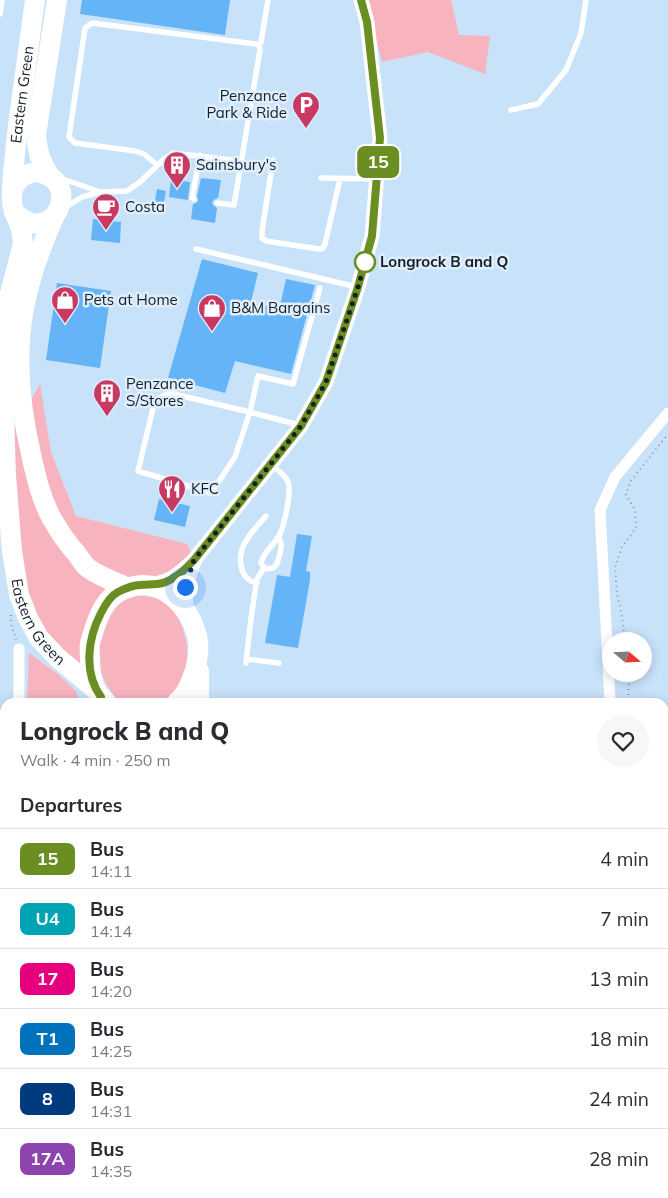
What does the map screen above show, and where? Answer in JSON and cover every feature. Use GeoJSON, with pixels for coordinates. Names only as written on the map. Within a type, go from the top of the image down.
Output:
{"type":"FeatureCollection","features":[{"type":"Feature","properties":{"kind":"highway","name":"Eastern Green"},"geometry":{"type":"LineString","coordinates":[[12,190],[18,126],[35,0]]}},
{"type":"Feature","properties":{"kind":"highway","name":"Eastern Green"},"geometry":{"type":"LineString","coordinates":[[50,176],[43,166],[38,153],[36,135],[57,0]]}},
{"type":"Feature","properties":{"kind":"highway"},"geometry":{"type":"LineString","coordinates":[[57,213],[47,221],[34,223],[26,221],[14,212],[11,198],[16,182],[22,176],[36,172],[50,176],[59,186],[62,195],[61,204],[57,213],[47,234],[31,279],[24,308],[20,344],[20,381],[27,437],[37,482],[52,519],[70,546],[88,568],[106,579],[129,588]]}},
{"type":"Feature","properties":{"kind":"highway","name":"Eastern Green"},"geometry":{"type":"LineString","coordinates":[[14,212],[21,228],[23,244],[5,297],[4,402],[6,476],[12,551],[19,596],[39,638],[100,698]]}},
{"type":"Feature","properties":{"kind":"highway"},"geometry":{"type":"LineString","coordinates":[[100,698],[90,668],[90,646],[96,622],[106,604],[116,593],[140,585],[150,585],[168,593],[188,613],[197,637],[199,698]]}},
{"type":"Feature","properties":{"kind":"highway"},"geometry":{"type":"LineString","coordinates":[[181,698],[191,684],[198,657]]}},
{"type":"Feature","properties":{"kind":"street"},"geometry":{"type":"LineString","coordinates":[[150,585],[164,582],[177,576],[194,560],[301,426],[326,382],[358,287],[372,236],[380,138],[367,22],[361,0]]}},
{"type":"Feature","properties":{"kind":"street"},"geometry":{"type":"LineString","coordinates":[[610,698],[600,510],[615,477],[668,413]]}},
{"type":"Feature","properties":{"kind":"street"},"geometry":{"type":"LineString","coordinates":[[188,613],[185,601],[185,587],[194,560]]}},
{"type":"Feature","properties":{"kind":"street"},"geometry":{"type":"LineString","coordinates":[[19,649],[19,698]]}},
{"type":"Feature","properties":{"kind":"lane"},"geometry":{"type":"LineString","coordinates":[[0,14],[2,0]]}},
{"type":"Feature","properties":{"kind":"lane"},"geometry":{"type":"LineString","coordinates":[[217,203],[234,205],[268,0]]}},
{"type":"Feature","properties":{"kind":"lane"},"geometry":{"type":"LineString","coordinates":[[511,110],[538,104],[566,70],[581,33],[586,0]]}},
{"type":"Feature","properties":{"kind":"lane"},"geometry":{"type":"LineString","coordinates":[[157,165],[144,154],[75,143],[69,137],[85,28],[92,23],[256,44],[259,46]]}},
{"type":"Feature","properties":{"kind":"lane"},"geometry":{"type":"LineString","coordinates":[[57,213],[82,197],[100,192],[127,191],[140,182],[173,152],[242,161]]}},
{"type":"Feature","properties":{"kind":"lane"},"geometry":{"type":"LineString","coordinates":[[194,198],[192,198],[200,155]]}},
{"type":"Feature","properties":{"kind":"lane"},"geometry":{"type":"LineString","coordinates":[[273,160],[262,231],[262,238],[266,241],[323,248],[326,244],[340,179]]}},
{"type":"Feature","properties":{"kind":"lane"},"geometry":{"type":"LineString","coordinates":[[50,176],[100,192]]}},
{"type":"Feature","properties":{"kind":"lane"},"geometry":{"type":"LineString","coordinates":[[321,178],[376,179]]}},
{"type":"Feature","properties":{"kind":"lane"},"geometry":{"type":"LineString","coordinates":[[196,249],[358,287]]}},
{"type":"Feature","properties":{"kind":"lane"},"geometry":{"type":"LineString","coordinates":[[301,426],[250,412],[169,393],[156,400],[138,471],[211,493],[235,457],[250,412],[258,376],[293,384],[320,288]]}},
{"type":"Feature","properties":{"kind":"lane"},"geometry":{"type":"LineString","coordinates":[[264,568],[261,563],[264,554],[278,537],[288,505],[288,481],[283,474],[271,465]]}},
{"type":"Feature","properties":{"kind":"lane"},"geometry":{"type":"LineString","coordinates":[[257,583],[251,582],[242,572],[241,558],[245,542],[266,516]]}},
{"type":"Feature","properties":{"kind":"lane"},"geometry":{"type":"LineString","coordinates":[[264,568],[272,568],[278,562],[282,541],[278,537]]}},
{"type":"Feature","properties":{"kind":"lane"},"geometry":{"type":"LineString","coordinates":[[264,568],[257,579],[246,661],[279,663]]}},
{"type":"Feature","properties":{"kind":"path"},"geometry":{"type":"LineString","coordinates":[[623,632],[615,567],[622,547],[636,528],[635,510],[626,495],[630,482],[668,434]]}},
{"type":"Feature","properties":{"kind":"path"},"geometry":{"type":"LineString","coordinates":[[628,698],[629,682]]}},
{"type":"Feature","properties":{"kind":"shaded area"},"geometry":{"type":"Polygon","coordinates":[[[366,0],[451,0],[459,35],[490,36],[485,74],[428,52],[382,62],[366,0]]]}},
{"type":"Feature","properties":{"kind":"shaded area"},"geometry":{"type":"Polygon","coordinates":[[[40,384],[51,452],[76,516],[187,544],[194,560],[177,576],[116,593],[90,668],[58,658],[19,595],[14,429],[40,384]]]}},
{"type":"Feature","properties":{"kind":"shaded area"},"geometry":{"type":"Polygon","coordinates":[[[135,596],[156,598],[169,606],[179,619],[185,635],[187,662],[182,679],[170,698],[116,698],[106,682],[99,660],[98,648],[100,637],[104,625],[113,610],[124,601],[135,596]]]}},
{"type":"Feature","properties":{"kind":"shaded area"},"geometry":{"type":"Polygon","coordinates":[[[29,653],[59,675],[76,691],[78,698],[27,698],[29,653]]]}},
{"type":"Feature","properties":{"kind":"building"},"geometry":{"type":"Polygon","coordinates":[[[82,0],[230,0],[225,35],[80,14],[82,0]]]}},
{"type":"Feature","properties":{"kind":"building","name":"Sainsbury's"},"geometry":{"type":"Polygon","coordinates":[[[201,178],[221,180],[218,198],[212,202],[217,208],[215,223],[191,219],[193,204],[198,201],[197,196],[201,178]]]}},
{"type":"Feature","properties":{"kind":"building","name":"Sainsbury's"},"geometry":{"type":"Polygon","coordinates":[[[171,179],[190,182],[188,200],[169,197],[171,179]]]}},
{"type":"Feature","properties":{"kind":"building"},"geometry":{"type":"Polygon","coordinates":[[[157,189],[166,191],[163,208],[154,206],[157,189]]]}},
{"type":"Feature","properties":{"kind":"building","name":"Costa"},"geometry":{"type":"Polygon","coordinates":[[[93,219],[121,222],[120,243],[91,240],[93,219]]]}},
{"type":"Feature","properties":{"kind":"building","name":"B&M Bargains"},"geometry":{"type":"Polygon","coordinates":[[[202,259],[258,273],[251,302],[279,310],[286,279],[315,285],[291,374],[235,361],[225,393],[168,378],[202,259]]]}},
{"type":"Feature","properties":{"kind":"building"},"geometry":{"type":"Polygon","coordinates":[[[57,283],[111,291],[100,368],[46,360],[57,283]]]}},
{"type":"Feature","properties":{"kind":"building","name":"KFC"},"geometry":{"type":"Polygon","coordinates":[[[159,499],[190,506],[185,527],[154,520],[159,499]]]}},
{"type":"Feature","properties":{"kind":"building"},"geometry":{"type":"Polygon","coordinates":[[[297,534],[312,536],[306,571],[310,572],[310,580],[298,648],[265,643],[277,575],[290,577],[297,534]]]}},
{"type":"Feature","properties":{"kind":"bus line","name":"15"},"geometry":{"type":"LineString","coordinates":[[101,698],[91,677],[90,646],[96,622],[106,604],[116,593],[140,585],[164,582],[177,576],[194,560],[301,426],[326,382],[358,287],[372,236],[380,138],[367,22],[361,0]]}},
{"type":"Feature","properties":{"kind":"place","name":"Penzance Park & Ride"},"geometry":{"type":"Point","coordinates":[306,129]}},
{"type":"Feature","properties":{"kind":"place","name":"Sainsbury's"},"geometry":{"type":"Point","coordinates":[177,189]}},
{"type":"Feature","properties":{"kind":"place","name":"Costa"},"geometry":{"type":"Point","coordinates":[106,231]}},
{"type":"Feature","properties":{"kind":"place","name":"Longrock B and Q"},"geometry":{"type":"Point","coordinates":[365,262]}},
{"type":"Feature","properties":{"kind":"place","name":"Pets at Home"},"geometry":{"type":"Point","coordinates":[65,324]}},
{"type":"Feature","properties":{"kind":"place","name":"B&M Bargains"},"geometry":{"type":"Point","coordinates":[212,332]}},
{"type":"Feature","properties":{"kind":"place","name":"Penzance S/Stores"},"geometry":{"type":"Point","coordinates":[107,417]}},
{"type":"Feature","properties":{"kind":"place","name":"KFC"},"geometry":{"type":"Point","coordinates":[172,513]}},
{"type":"Feature","properties":{"kind":"route"},"geometry":{"type":"LineString","coordinates":[[185,587],[194,560],[301,426],[326,382],[365,262]]}}]}
